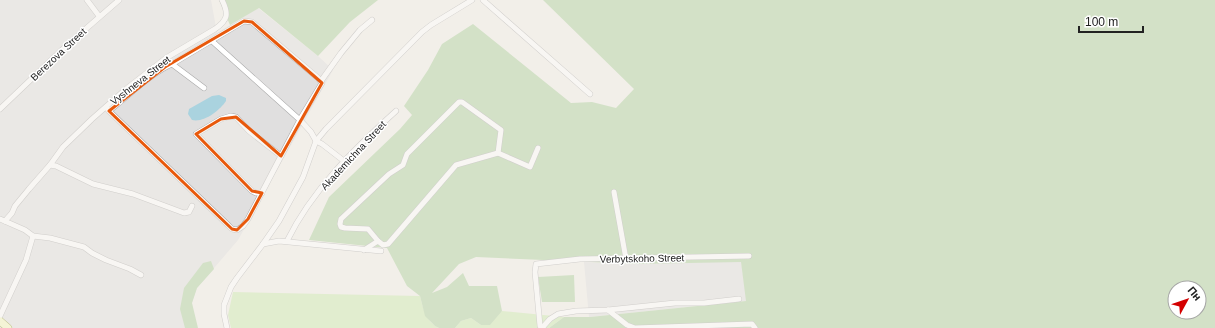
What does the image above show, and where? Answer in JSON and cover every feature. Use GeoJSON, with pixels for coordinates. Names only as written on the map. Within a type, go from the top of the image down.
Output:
{"type":"FeatureCollection","features":[{"type":"Feature","properties":{"kind":"street"},"geometry":{"type":"LineString","coordinates":[[87,0],[99,16]]}},
{"type":"Feature","properties":{"kind":"street","name":"Berezova Street"},"geometry":{"type":"LineString","coordinates":[[0,109],[54,57],[119,0]]}},
{"type":"Feature","properties":{"kind":"street","name":"Vyshneva Street"},"geometry":{"type":"LineString","coordinates":[[2,220],[12,213],[29,189],[50,165],[63,147],[108,109],[126,89],[166,58],[219,27],[226,17],[226,9],[222,0]]}},
{"type":"Feature","properties":{"kind":"street"},"geometry":{"type":"LineString","coordinates":[[226,328],[224,305],[231,287],[280,221],[303,177],[316,141],[422,32],[472,0]]}},
{"type":"Feature","properties":{"kind":"street"},"geometry":{"type":"LineString","coordinates":[[483,0],[590,94]]}},
{"type":"Feature","properties":{"kind":"street"},"geometry":{"type":"LineString","coordinates":[[321,81],[252,22],[244,21],[165,67],[108,109],[232,229],[237,230],[243,226],[248,219],[300,120],[322,83],[321,81],[360,30],[372,20]]}},
{"type":"Feature","properties":{"kind":"street"},"geometry":{"type":"LineString","coordinates":[[212,41],[300,120],[311,132],[316,141],[344,161]]}},
{"type":"Feature","properties":{"kind":"street"},"geometry":{"type":"LineString","coordinates":[[172,64],[204,88]]}},
{"type":"Feature","properties":{"kind":"street"},"geometry":{"type":"LineString","coordinates":[[498,153],[501,130],[462,102],[459,102],[407,154],[403,165],[389,174],[341,219],[341,227],[368,229],[383,245],[388,244],[456,165],[498,153],[530,167],[538,148]]}},
{"type":"Feature","properties":{"kind":"street","name":"Akademichna Street"},"geometry":{"type":"LineString","coordinates":[[287,241],[293,228],[312,199],[344,161],[396,111]]}},
{"type":"Feature","properties":{"kind":"street"},"geometry":{"type":"LineString","coordinates":[[262,193],[252,191],[196,134],[221,119],[231,116],[236,118],[281,156]]}},
{"type":"Feature","properties":{"kind":"street"},"geometry":{"type":"LineString","coordinates":[[50,165],[56,166],[93,184],[133,194],[184,213],[189,212],[192,206]]}},
{"type":"Feature","properties":{"kind":"street"},"geometry":{"type":"LineString","coordinates":[[614,192],[626,259]]}},
{"type":"Feature","properties":{"kind":"street"},"geometry":{"type":"LineString","coordinates":[[2,220],[24,230],[33,236],[50,238],[84,247],[106,260],[142,275]]}},
{"type":"Feature","properties":{"kind":"street"},"geometry":{"type":"LineString","coordinates":[[0,316],[26,260],[33,236]]}},
{"type":"Feature","properties":{"kind":"street"},"geometry":{"type":"LineString","coordinates":[[263,244],[287,241],[380,251]]}},
{"type":"Feature","properties":{"kind":"street"},"geometry":{"type":"LineString","coordinates":[[364,250],[378,241]]}},
{"type":"Feature","properties":{"kind":"street","name":"Verbytskoho Street"},"geometry":{"type":"LineString","coordinates":[[542,327],[540,326],[534,272],[536,264],[580,260],[749,256]]}},
{"type":"Feature","properties":{"kind":"street"},"geometry":{"type":"LineString","coordinates":[[542,327],[558,314],[576,311],[608,310],[675,303],[704,303],[739,299]]}},
{"type":"Feature","properties":{"kind":"street"},"geometry":{"type":"LineString","coordinates":[[608,310],[627,325],[635,328],[752,324],[755,328]]}},
{"type":"Feature","properties":{"kind":"street"},"geometry":{"type":"LineString","coordinates":[[0,321],[8,328]]}},
{"type":"Feature","properties":{"kind":"highlighted area"},"geometry":{"type":"Polygon","coordinates":[[[244,21],[252,22],[322,83],[281,156],[236,117],[221,119],[196,134],[252,191],[262,193],[248,219],[237,230],[232,229],[109,111],[165,67],[244,21]]]}},
{"type":"Feature","properties":{"kind":"shaded area"},"geometry":{"type":"Polygon","coordinates":[[[0,0],[211,0],[217,33],[258,8],[318,56],[333,70],[238,240],[197,288],[192,303],[195,328],[0,328],[0,0]]]}},
{"type":"Feature","properties":{"kind":"shaded area"},"geometry":{"type":"Polygon","coordinates":[[[741,261],[747,301],[589,317],[584,262],[637,264],[741,261]]]}},
{"type":"Feature","properties":{"kind":"green space"},"geometry":{"type":"Polygon","coordinates":[[[219,0],[378,0],[350,22],[318,56],[259,8],[230,25],[219,0]]]}},
{"type":"Feature","properties":{"kind":"green space"},"geometry":{"type":"Polygon","coordinates":[[[543,0],[1215,0],[1215,328],[549,328],[564,317],[590,317],[746,301],[741,262],[637,264],[476,257],[459,264],[432,293],[447,287],[463,273],[469,286],[497,286],[502,311],[490,325],[481,325],[471,318],[461,321],[455,328],[439,328],[425,316],[420,296],[407,286],[387,248],[309,240],[329,197],[400,129],[412,115],[404,106],[428,70],[442,44],[473,24],[571,103],[592,102],[616,108],[634,89],[543,0]]]}},
{"type":"Feature","properties":{"kind":"green space"},"geometry":{"type":"Polygon","coordinates":[[[211,261],[214,269],[197,288],[192,303],[198,328],[185,328],[180,309],[184,288],[203,263],[211,261]]]}},
{"type":"Feature","properties":{"kind":"green space"},"geometry":{"type":"Polygon","coordinates":[[[574,275],[575,302],[542,302],[538,277],[574,275]]]}},
{"type":"Feature","properties":{"kind":"green space"},"geometry":{"type":"Polygon","coordinates":[[[233,292],[420,296],[428,318],[439,328],[231,328],[228,315],[233,292]]]}},
{"type":"Feature","properties":{"kind":"green space"},"geometry":{"type":"Polygon","coordinates":[[[502,311],[564,317],[549,328],[455,328],[461,321],[471,318],[481,325],[502,311]]]}},
{"type":"Feature","properties":{"kind":"water"},"geometry":{"type":"Polygon","coordinates":[[[219,95],[226,98],[226,101],[220,108],[202,120],[192,120],[188,114],[189,109],[212,96],[219,95]]]}}]}
